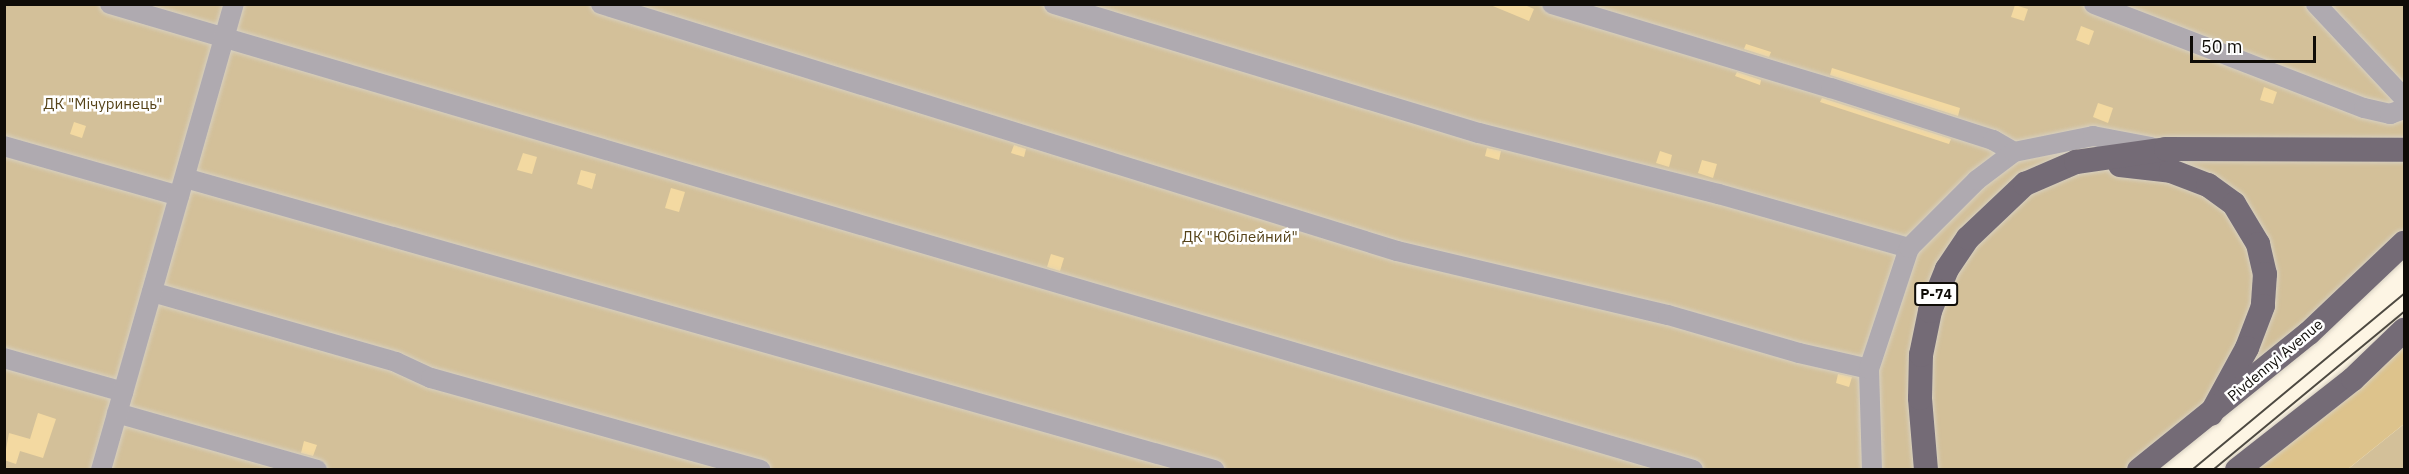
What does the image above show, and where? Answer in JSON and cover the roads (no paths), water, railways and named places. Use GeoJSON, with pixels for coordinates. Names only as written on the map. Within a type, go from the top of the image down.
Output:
{"type":"FeatureCollection","features":[{"type":"Feature","properties":{"kind":"main road","name":"Р-74"},"geometry":{"type":"LineString","coordinates":[[1926,470],[1920,398],[1921,355],[1938,288],[1956,254],[1986,218],[2025,184],[2055,169],[2093,159],[2166,149],[2404,150]]}},
{"type":"Feature","properties":{"kind":"main road"},"geometry":{"type":"LineString","coordinates":[[2055,169],[2116,164],[2190,176],[2222,193],[2253,231],[2265,274],[2263,306],[2247,348],[2211,414]]}},
{"type":"Feature","properties":{"kind":"main road","name":"Pivdennyi Avenue"},"geometry":{"type":"LineString","coordinates":[[2139,470],[2309,333],[2404,243]]}},
{"type":"Feature","properties":{"kind":"main road"},"geometry":{"type":"LineString","coordinates":[[2237,470],[2353,379],[2404,330]]}},
{"type":"Feature","properties":{"kind":"main road"},"geometry":{"type":"LineString","coordinates":[[2248,470],[2262,450]]}},
{"type":"Feature","properties":{"kind":"street"},"geometry":{"type":"LineString","coordinates":[[110,4],[1693,470]]}},
{"type":"Feature","properties":{"kind":"street"},"geometry":{"type":"LineString","coordinates":[[101,470],[234,4]]}},
{"type":"Feature","properties":{"kind":"street"},"geometry":{"type":"LineString","coordinates":[[601,4],[1396,250],[1668,315],[1799,353],[1869,369]]}},
{"type":"Feature","properties":{"kind":"street"},"geometry":{"type":"LineString","coordinates":[[1054,4],[1446,124],[1909,248]]}},
{"type":"Feature","properties":{"kind":"street"},"geometry":{"type":"LineString","coordinates":[[1552,4],[1831,88],[1993,140],[2014,152]]}},
{"type":"Feature","properties":{"kind":"street"},"geometry":{"type":"LineString","coordinates":[[2316,4],[2404,98]]}},
{"type":"Feature","properties":{"kind":"street"},"geometry":{"type":"LineString","coordinates":[[2095,5],[2364,108],[2390,114],[2404,109]]}},
{"type":"Feature","properties":{"kind":"street"},"geometry":{"type":"LineString","coordinates":[[1872,470],[1869,369],[1909,248],[1977,180],[2014,152],[2093,136],[2166,149]]}},
{"type":"Feature","properties":{"kind":"street"},"geometry":{"type":"LineString","coordinates":[[4,146],[182,187],[1214,470]]}},
{"type":"Feature","properties":{"kind":"street"},"geometry":{"type":"LineString","coordinates":[[152,292],[396,362],[431,378],[760,470]]}},
{"type":"Feature","properties":{"kind":"street"},"geometry":{"type":"LineString","coordinates":[[4,358],[123,392]]}},
{"type":"Feature","properties":{"kind":"street"},"geometry":{"type":"LineString","coordinates":[[117,413],[317,470]]}},
{"type":"Feature","properties":{"kind":"tram line"},"geometry":{"type":"LineString","coordinates":[[2192,470],[2404,294]]}},
{"type":"Feature","properties":{"kind":"tram line"},"geometry":{"type":"LineString","coordinates":[[2213,470],[2404,312]]}},
{"type":"Feature","properties":{"kind":"park label","name":"ДК \"Мічуринець\""},"geometry":{"type":"Point","coordinates":[103,104]}},
{"type":"Feature","properties":{"kind":"park label","name":"ДК \"Юбілейний\""},"geometry":{"type":"Point","coordinates":[1240,237]}}]}
